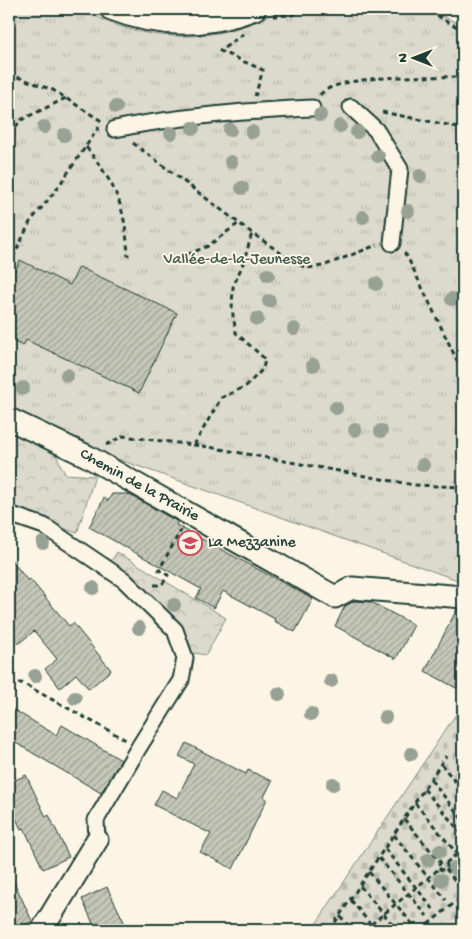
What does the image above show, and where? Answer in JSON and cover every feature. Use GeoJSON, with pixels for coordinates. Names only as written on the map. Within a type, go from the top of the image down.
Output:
{"type":"FeatureCollection","features":[{"type":"Feature","properties":{"kind":"street"},"geometry":{"type":"LineString","coordinates":[[111,9],[133,18],[172,24],[204,22],[261,12]]}},
{"type":"Feature","properties":{"kind":"street"},"geometry":{"type":"LineString","coordinates":[[351,107],[376,130],[400,169],[392,243]]}},
{"type":"Feature","properties":{"kind":"street"},"geometry":{"type":"LineString","coordinates":[[109,125],[250,110],[312,108]]}},
{"type":"Feature","properties":{"kind":"street","name":"Chemin de la Prairie"},"geometry":{"type":"LineString","coordinates":[[9,419],[87,456],[335,597],[352,588],[463,597]]}},
{"type":"Feature","properties":{"kind":"street"},"geometry":{"type":"LineString","coordinates":[[9,514],[44,526],[124,580],[175,630],[185,658],[181,680],[138,747],[96,820],[97,840],[42,930]]}},
{"type":"Feature","properties":{"kind":"path"},"geometry":{"type":"LineString","coordinates":[[261,12],[291,15],[311,9]]}},
{"type":"Feature","properties":{"kind":"path"},"geometry":{"type":"LineString","coordinates":[[430,9],[442,19],[463,30]]}},
{"type":"Feature","properties":{"kind":"path"},"geometry":{"type":"LineString","coordinates":[[244,33],[220,50],[263,70],[250,110]]}},
{"type":"Feature","properties":{"kind":"path"},"geometry":{"type":"LineString","coordinates":[[9,74],[53,90],[109,125],[252,233],[295,263],[307,268],[323,266],[379,244],[392,243],[407,256],[463,373]]}},
{"type":"Feature","properties":{"kind":"path"},"geometry":{"type":"LineString","coordinates":[[312,108],[322,92],[331,86],[383,78],[463,77]]}},
{"type":"Feature","properties":{"kind":"path"},"geometry":{"type":"LineString","coordinates":[[9,144],[20,121],[66,98]]}},
{"type":"Feature","properties":{"kind":"path"},"geometry":{"type":"LineString","coordinates":[[351,107],[463,128]]}},
{"type":"Feature","properties":{"kind":"path"},"geometry":{"type":"LineString","coordinates":[[9,266],[30,222],[56,190],[86,147],[109,125]]}},
{"type":"Feature","properties":{"kind":"path"},"geometry":{"type":"LineString","coordinates":[[86,147],[113,187],[122,207],[126,224],[128,256]]}},
{"type":"Feature","properties":{"kind":"path"},"geometry":{"type":"LineString","coordinates":[[179,258],[208,246],[239,223]]}},
{"type":"Feature","properties":{"kind":"path"},"geometry":{"type":"LineString","coordinates":[[194,445],[220,398],[246,386],[263,369],[265,359],[236,334],[232,309],[232,287],[244,261],[252,233]]}},
{"type":"Feature","properties":{"kind":"path"},"geometry":{"type":"LineString","coordinates":[[87,456],[123,436],[194,445],[414,485],[463,486]]}},
{"type":"Feature","properties":{"kind":"path"},"geometry":{"type":"LineString","coordinates":[[162,585],[168,575],[159,570],[189,514]]}},
{"type":"Feature","properties":{"kind":"path"},"geometry":{"type":"LineString","coordinates":[[9,684],[22,683],[138,747]]}},
{"type":"Feature","properties":{"kind":"path"},"geometry":{"type":"LineString","coordinates":[[330,930],[446,756]]}},
{"type":"Feature","properties":{"kind":"path"},"geometry":{"type":"LineString","coordinates":[[441,764],[463,791]]}},
{"type":"Feature","properties":{"kind":"path"},"geometry":{"type":"LineString","coordinates":[[431,780],[463,820]]}},
{"type":"Feature","properties":{"kind":"path"},"geometry":{"type":"LineString","coordinates":[[424,789],[463,836]]}},
{"type":"Feature","properties":{"kind":"path"},"geometry":{"type":"LineString","coordinates":[[415,803],[463,861]]}},
{"type":"Feature","properties":{"kind":"path"},"geometry":{"type":"LineString","coordinates":[[404,819],[441,863],[446,864]]}},
{"type":"Feature","properties":{"kind":"path"},"geometry":{"type":"LineString","coordinates":[[394,835],[446,900]]}},
{"type":"Feature","properties":{"kind":"path"},"geometry":{"type":"LineString","coordinates":[[384,849],[434,910]]}},
{"type":"Feature","properties":{"kind":"path"},"geometry":{"type":"LineString","coordinates":[[446,864],[463,849]]}},
{"type":"Feature","properties":{"kind":"path"},"geometry":{"type":"LineString","coordinates":[[378,858],[427,916]]}},
{"type":"Feature","properties":{"kind":"path"},"geometry":{"type":"LineString","coordinates":[[364,930],[440,868],[439,865],[441,863]]}},
{"type":"Feature","properties":{"kind":"path"},"geometry":{"type":"LineString","coordinates":[[446,864],[446,869],[463,891]]}},
{"type":"Feature","properties":{"kind":"path"},"geometry":{"type":"LineString","coordinates":[[440,868],[446,869]]}},
{"type":"Feature","properties":{"kind":"path"},"geometry":{"type":"LineString","coordinates":[[369,872],[414,926]]}},
{"type":"Feature","properties":{"kind":"path"},"geometry":{"type":"LineString","coordinates":[[360,886],[396,930]]}},
{"type":"Feature","properties":{"kind":"path"},"geometry":{"type":"LineString","coordinates":[[421,930],[463,896]]}},
{"type":"Feature","properties":{"kind":"path"},"geometry":{"type":"LineString","coordinates":[[351,900],[375,930]]}},
{"type":"Feature","properties":{"kind":"path"},"geometry":{"type":"LineString","coordinates":[[340,916],[352,930]]}},
{"type":"Feature","properties":{"kind":"path"},"geometry":{"type":"LineString","coordinates":[[460,930],[463,927]]}},
{"type":"Feature","properties":{"kind":"green space","name":"Vallée-de-la-Jeunesse"},"geometry":{"type":"Polygon","coordinates":[[[9,9],[83,9],[106,21],[139,32],[181,36],[222,32],[262,19],[281,9],[429,9],[463,26],[463,582],[28,427],[9,422],[9,9]]]}},
{"type":"Feature","properties":{"kind":"green space"},"geometry":{"type":"Polygon","coordinates":[[[9,430],[55,453],[65,474],[95,476],[77,533],[9,509],[9,430]]]}},
{"type":"Feature","properties":{"kind":"green space"},"geometry":{"type":"Polygon","coordinates":[[[117,552],[226,618],[206,655],[188,652],[109,564],[117,552]]]}},
{"type":"Feature","properties":{"kind":"green space"},"geometry":{"type":"Polygon","coordinates":[[[463,704],[463,930],[312,930],[450,723],[463,704]]]}},
{"type":"Feature","properties":{"kind":"building"},"geometry":{"type":"Polygon","coordinates":[[[20,260],[70,285],[79,267],[177,313],[139,393],[26,340],[23,346],[9,339],[9,284],[20,260]]]}},
{"type":"Feature","properties":{"kind":"building"},"geometry":{"type":"Polygon","coordinates":[[[112,494],[128,494],[178,522],[176,525],[313,599],[295,632],[223,591],[214,608],[196,598],[201,589],[89,527],[104,498],[108,501],[112,494]]]}},
{"type":"Feature","properties":{"kind":"building"},"geometry":{"type":"Polygon","coordinates":[[[9,557],[69,626],[73,623],[111,670],[89,689],[76,674],[60,688],[45,669],[57,659],[34,631],[18,644],[9,633],[9,557]]]}},
{"type":"Feature","properties":{"kind":"building"},"geometry":{"type":"Polygon","coordinates":[[[355,601],[371,602],[414,625],[396,659],[335,626],[345,606],[355,601]]]}},
{"type":"Feature","properties":{"kind":"building"},"geometry":{"type":"Polygon","coordinates":[[[457,609],[463,609],[463,673],[456,688],[425,671],[457,609]]]}},
{"type":"Feature","properties":{"kind":"building"},"geometry":{"type":"Polygon","coordinates":[[[9,707],[56,735],[62,725],[121,760],[101,793],[9,739],[9,707]]]}},
{"type":"Feature","properties":{"kind":"building"},"geometry":{"type":"Polygon","coordinates":[[[186,743],[246,774],[248,770],[272,781],[264,797],[267,799],[233,869],[200,852],[211,834],[154,805],[162,790],[177,798],[194,764],[179,756],[186,743]]]}},
{"type":"Feature","properties":{"kind":"building"},"geometry":{"type":"Polygon","coordinates":[[[26,775],[46,817],[49,815],[69,857],[43,869],[24,828],[21,829],[9,804],[9,783],[26,775]]]}},
{"type":"Feature","properties":{"kind":"building"},"geometry":{"type":"Polygon","coordinates":[[[9,871],[32,921],[14,930],[9,930],[9,871]]]}},
{"type":"Feature","properties":{"kind":"building"},"geometry":{"type":"Polygon","coordinates":[[[107,887],[128,930],[96,930],[82,899],[107,887]]]}},
{"type":"Feature","properties":{"kind":"place","name":"La Mezzanine"},"geometry":{"type":"Point","coordinates":[190,543]}}]}
